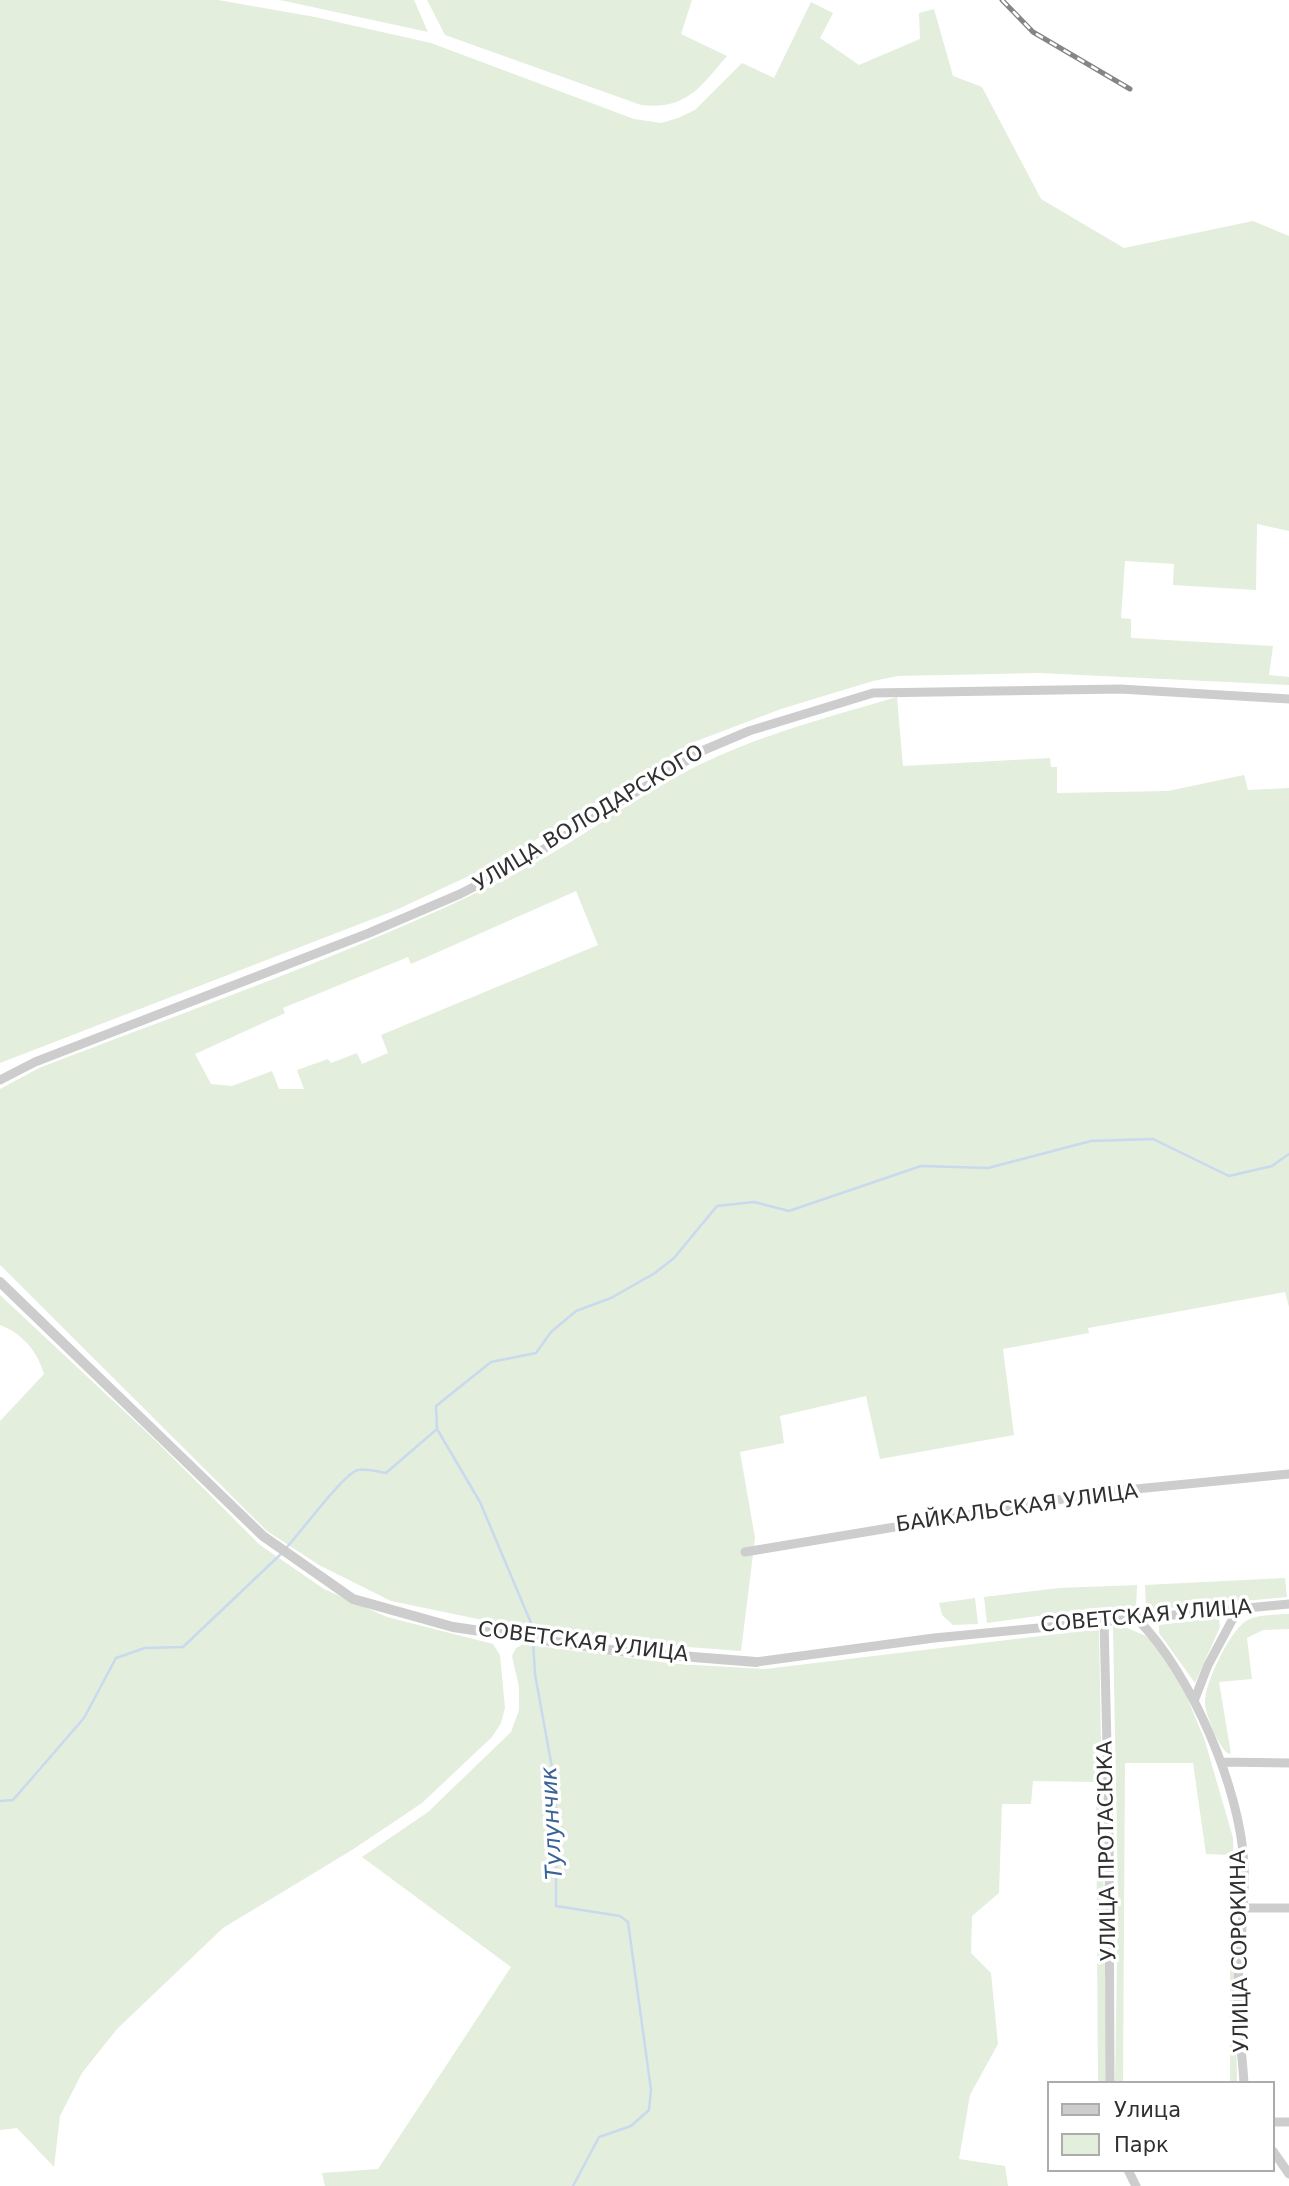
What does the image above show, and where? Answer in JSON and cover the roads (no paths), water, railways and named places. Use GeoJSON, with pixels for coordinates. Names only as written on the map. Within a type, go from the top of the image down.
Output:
{"type":"FeatureCollection","features":[{"type":"Feature","properties":{"kind":"street","name":"УЛИЦА ВОЛОДАРСКОГО"},"geometry":{"type":"LineString","coordinates":[[0,1080],[35,1062],[369,933],[460,894],[526,860],[704,750],[749,731],[873,693],[1120,689],[1289,699]]}},
{"type":"Feature","properties":{"kind":"street","name":"СОВЕТСКАЯ УЛИЦА"},"geometry":{"type":"LineString","coordinates":[[0,1282],[263,1536],[353,1599],[453,1627],[618,1651],[756,1662],[934,1638],[1289,1604]]}},
{"type":"Feature","properties":{"kind":"street","name":"БАЙКАЛЬСКАЯ УЛИЦА"},"geometry":{"type":"LineString","coordinates":[[745,1552],[1105,1492],[1289,1474]]}},
{"type":"Feature","properties":{"kind":"street"},"geometry":{"type":"LineString","coordinates":[[1194,1701],[1208,1665],[1238,1609]]}},
{"type":"Feature","properties":{"kind":"street","name":"УЛИЦА ПРОТАСЮКА"},"geometry":{"type":"LineString","coordinates":[[1104,1620],[1110,1832],[1110,2081]]}},
{"type":"Feature","properties":{"kind":"street","name":"УЛИЦА СОРОКИНА"},"geometry":{"type":"LineString","coordinates":[[1138,1620],[1158,1642],[1194,1701],[1221,1762],[1241,1842],[1244,1865],[1238,1989],[1244,2081]]}},
{"type":"Feature","properties":{"kind":"street"},"geometry":{"type":"LineString","coordinates":[[1221,1762],[1289,1763]]}},
{"type":"Feature","properties":{"kind":"street"},"geometry":{"type":"LineString","coordinates":[[1242,1908],[1289,1908]]}},
{"type":"Feature","properties":{"kind":"street"},"geometry":{"type":"LineString","coordinates":[[1275,2154],[1289,2174]]}},
{"type":"Feature","properties":{"kind":"waterway"},"geometry":{"type":"LineString","coordinates":[[287,1547],[352,1473],[358,1470],[386,1473],[437,1429],[436,1406],[491,1362],[536,1353],[551,1332],[576,1311],[611,1298],[655,1273],[674,1258],[717,1206],[754,1202],[789,1211],[921,1166],[988,1168],[1091,1141],[1153,1139],[1229,1176],[1272,1166],[1289,1154]]}},
{"type":"Feature","properties":{"kind":"waterway","name":"Тулунчик"},"geometry":{"type":"LineString","coordinates":[[437,1429],[480,1502],[531,1623],[532,1635]]}},
{"type":"Feature","properties":{"kind":"waterway"},"geometry":{"type":"LineString","coordinates":[[0,1801],[13,1800],[84,1718],[116,1658],[145,1648],[183,1647],[283,1552]]}},
{"type":"Feature","properties":{"kind":"waterway","name":"Тулунчик"},"geometry":{"type":"LineString","coordinates":[[533,1641],[535,1674],[556,1790],[556,1906],[620,1916],[628,1922],[651,2090],[649,2110],[631,2126],[599,2137],[573,2186]]}},
{"type":"Feature","properties":{"kind":"railway"},"geometry":{"type":"LineString","coordinates":[[1002,0],[1033,32],[1130,89]]}}]}
